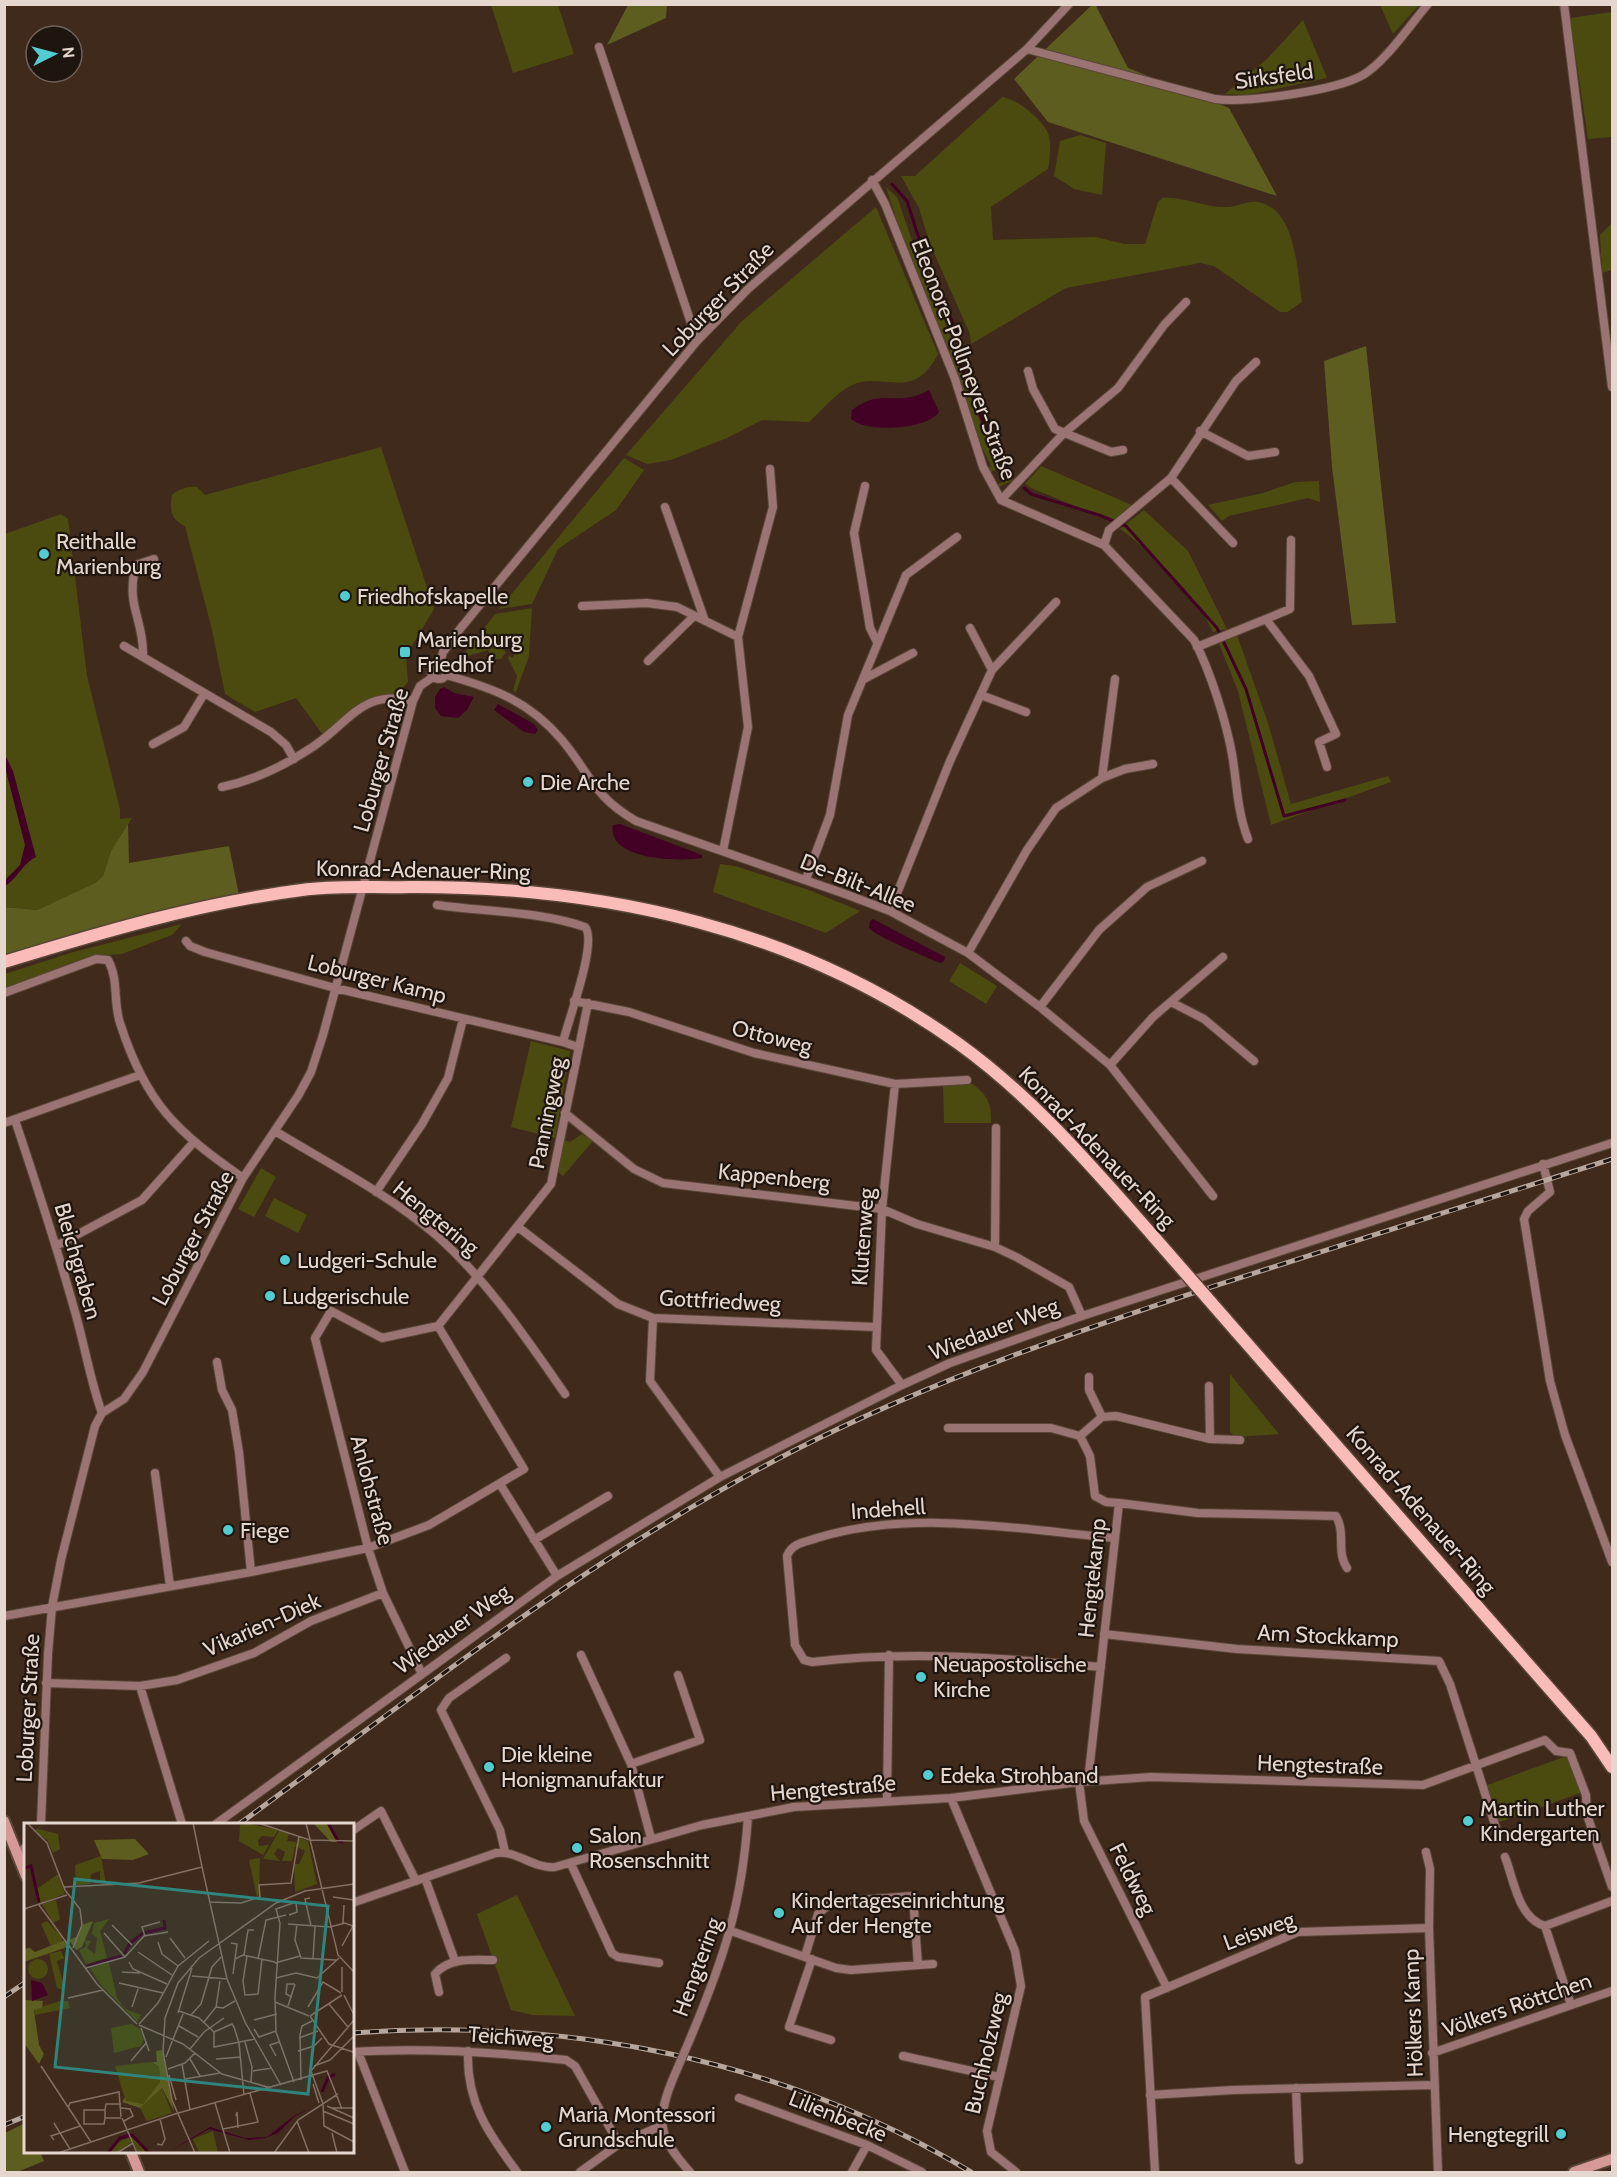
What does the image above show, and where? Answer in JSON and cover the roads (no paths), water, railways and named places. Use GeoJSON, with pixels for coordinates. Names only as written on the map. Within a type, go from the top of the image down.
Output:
{"type":"FeatureCollection","features":[{"type":"Feature","properties":{"kind":"main road","name":"Konrad-Adenauer-Ring"},"geometry":{"type":"LineString","coordinates":[[4,962],[114,930],[223,903],[306,889],[363,886],[493,888],[621,904],[739,934],[829,969],[907,1010],[990,1067],[1055,1127],[1591,1736],[1612,1767]]}},
{"type":"Feature","properties":{"kind":"street","name":"Loburger Straße"},"geometry":{"type":"LineString","coordinates":[[440,663],[443,652],[460,629],[697,341],[748,288],[1027,49],[1069,4]]}},
{"type":"Feature","properties":{"kind":"street","name":"Sirksfeld"},"geometry":{"type":"LineString","coordinates":[[1027,49],[1215,99],[1246,101],[1323,87],[1364,75],[1428,4]]}},
{"type":"Feature","properties":{"kind":"street"},"geometry":{"type":"LineString","coordinates":[[1564,4],[1612,387]]}},
{"type":"Feature","properties":{"kind":"street"},"geometry":{"type":"LineString","coordinates":[[599,47],[697,341]]}},
{"type":"Feature","properties":{"kind":"street","name":"Eleonore-Pollmeyer-Straße"},"geometry":{"type":"LineString","coordinates":[[872,180],[885,204],[955,379],[983,467],[1001,500],[1104,545],[1197,647],[1204,659],[1232,752],[1241,820],[1248,839]]}},
{"type":"Feature","properties":{"kind":"street"},"geometry":{"type":"LineString","coordinates":[[1001,500],[1063,434],[1118,388],[1164,325],[1186,302]]}},
{"type":"Feature","properties":{"kind":"street"},"geometry":{"type":"LineString","coordinates":[[1104,545],[1109,530],[1171,478],[1200,430],[1236,381],[1256,362]]}},
{"type":"Feature","properties":{"kind":"street"},"geometry":{"type":"LineString","coordinates":[[1028,371],[1033,389],[1055,429],[1111,452],[1123,450]]}},
{"type":"Feature","properties":{"kind":"street"},"geometry":{"type":"LineString","coordinates":[[1200,430],[1248,456],[1275,452]]}},
{"type":"Feature","properties":{"kind":"street"},"geometry":{"type":"LineString","coordinates":[[723,851],[747,727],[738,637],[773,507],[770,469]]}},
{"type":"Feature","properties":{"kind":"street"},"geometry":{"type":"LineString","coordinates":[[1171,478],[1233,543]]}},
{"type":"Feature","properties":{"kind":"street"},"geometry":{"type":"LineString","coordinates":[[865,486],[854,533],[870,628],[877,642]]}},
{"type":"Feature","properties":{"kind":"street"},"geometry":{"type":"LineString","coordinates":[[665,507],[705,621]]}},
{"type":"Feature","properties":{"kind":"street"},"geometry":{"type":"LineString","coordinates":[[806,879],[830,815],[848,715],[906,575],[957,537]]}},
{"type":"Feature","properties":{"kind":"street"},"geometry":{"type":"LineString","coordinates":[[1197,647],[1290,609],[1291,540]]}},
{"type":"Feature","properties":{"kind":"street"},"geometry":{"type":"LineString","coordinates":[[143,655],[130,595],[131,586],[135,565],[154,560]]}},
{"type":"Feature","properties":{"kind":"street"},"geometry":{"type":"LineString","coordinates":[[890,911],[950,761],[992,670],[1056,602]]}},
{"type":"Feature","properties":{"kind":"street"},"geometry":{"type":"LineString","coordinates":[[582,606],[647,603],[677,607],[738,637]]}},
{"type":"Feature","properties":{"kind":"street"},"geometry":{"type":"LineString","coordinates":[[648,661],[694,615]]}},
{"type":"Feature","properties":{"kind":"street"},"geometry":{"type":"LineString","coordinates":[[1266,619],[1309,676],[1336,734],[1319,742],[1327,767]]}},
{"type":"Feature","properties":{"kind":"street"},"geometry":{"type":"LineString","coordinates":[[970,628],[992,670]]}},
{"type":"Feature","properties":{"kind":"street"},"geometry":{"type":"LineString","coordinates":[[124,646],[143,655],[204,694],[271,732],[286,745],[294,759]]}},
{"type":"Feature","properties":{"kind":"street"},"geometry":{"type":"LineString","coordinates":[[864,680],[913,653]]}},
{"type":"Feature","properties":{"kind":"street"},"geometry":{"type":"LineString","coordinates":[[440,663],[446,667],[446,675],[440,680],[433,677],[431,667],[440,663]]}},
{"type":"Feature","properties":{"kind":"street","name":"De-Bilt-Allee"},"geometry":{"type":"LineString","coordinates":[[446,675],[503,693],[534,713],[562,741],[597,791],[625,815],[649,827],[806,879],[890,911],[968,953],[1040,1007],[1110,1065],[1213,1197]]}},
{"type":"Feature","properties":{"kind":"street","name":"Loburger Straße"},"geometry":{"type":"LineString","coordinates":[[41,1823],[46,1683],[52,1607],[82,1468],[95,1426],[102,1413],[123,1399],[143,1372],[243,1178],[311,1072],[413,701],[420,686],[433,677]]}},
{"type":"Feature","properties":{"kind":"street"},"geometry":{"type":"LineString","coordinates":[[1102,778],[1115,679]]}},
{"type":"Feature","properties":{"kind":"street"},"geometry":{"type":"LineString","coordinates":[[153,744],[184,727],[204,694]]}},
{"type":"Feature","properties":{"kind":"street"},"geometry":{"type":"LineString","coordinates":[[981,695],[1026,712]]}},
{"type":"Feature","properties":{"kind":"street"},"geometry":{"type":"LineString","coordinates":[[222,787],[274,770],[294,759],[370,703],[391,697],[413,701]]}},
{"type":"Feature","properties":{"kind":"street"},"geometry":{"type":"LineString","coordinates":[[968,953],[1028,850],[1056,808],[1102,778],[1125,769],[1153,764]]}},
{"type":"Feature","properties":{"kind":"street"},"geometry":{"type":"LineString","coordinates":[[1040,1007],[1099,930],[1147,887],[1202,861]]}},
{"type":"Feature","properties":{"kind":"street","name":"Panningweg"},"geometry":{"type":"LineString","coordinates":[[437,905],[483,912],[525,913],[585,927],[589,932],[590,942],[579,990],[574,1000],[563,1042],[579,1047]]}},
{"type":"Feature","properties":{"kind":"street","name":"Loburger Kamp"},"geometry":{"type":"LineString","coordinates":[[186,941],[190,946],[205,952],[335,988],[563,1042]]}},
{"type":"Feature","properties":{"kind":"street"},"geometry":{"type":"LineString","coordinates":[[1110,1065],[1171,1002],[1223,957]]}},
{"type":"Feature","properties":{"kind":"street"},"geometry":{"type":"LineString","coordinates":[[4,993],[96,959],[108,960],[113,969],[119,1020],[140,1075],[155,1103],[193,1143],[243,1178]]}},
{"type":"Feature","properties":{"kind":"street","name":"Ottoweg"},"geometry":{"type":"LineString","coordinates":[[574,1000],[629,1012],[754,1053],[895,1084],[967,1080]]}},
{"type":"Feature","properties":{"kind":"street"},"geometry":{"type":"LineString","coordinates":[[1171,1002],[1204,1018],[1254,1061]]}},
{"type":"Feature","properties":{"kind":"street","name":"Panningweg"},"geometry":{"type":"LineString","coordinates":[[438,1326],[551,1184],[588,1004]]}},
{"type":"Feature","properties":{"kind":"street"},"geometry":{"type":"LineString","coordinates":[[376,1192],[422,1124],[448,1078],[463,1019]]}},
{"type":"Feature","properties":{"kind":"street"},"geometry":{"type":"LineString","coordinates":[[4,1123],[140,1075]]}},
{"type":"Feature","properties":{"kind":"street","name":"Klutenweg"},"geometry":{"type":"LineString","coordinates":[[895,1084],[882,1209],[876,1350],[902,1385]]}},
{"type":"Feature","properties":{"kind":"street","name":"Kappenberg"},"geometry":{"type":"LineString","coordinates":[[565,1113],[634,1169],[663,1183],[882,1209],[917,1224],[995,1247],[1069,1287],[1082,1316]]}},
{"type":"Feature","properties":{"kind":"street","name":"Bleichgraben"},"geometry":{"type":"LineString","coordinates":[[15,1120],[56,1246],[85,1347],[92,1386],[102,1413]]}},
{"type":"Feature","properties":{"kind":"street"},"geometry":{"type":"LineString","coordinates":[[995,1247],[996,1128]]}},
{"type":"Feature","properties":{"kind":"street","name":"Hengtering"},"geometry":{"type":"LineString","coordinates":[[275,1131],[376,1192],[435,1234],[478,1276],[516,1324],[565,1394]]}},
{"type":"Feature","properties":{"kind":"street"},"geometry":{"type":"LineString","coordinates":[[56,1246],[142,1200],[193,1143]]}},
{"type":"Feature","properties":{"kind":"street","name":"Wiedauer Weg"},"geometry":{"type":"LineString","coordinates":[[217,1823],[557,1576],[630,1529],[720,1477],[902,1385],[950,1363],[1082,1316],[1612,1143]]}},
{"type":"Feature","properties":{"kind":"street"},"geometry":{"type":"LineString","coordinates":[[1543,1164],[1550,1192],[1528,1211],[1524,1219],[1548,1370],[1565,1435],[1612,1562]]}},
{"type":"Feature","properties":{"kind":"street","name":"Gottfriedweg"},"geometry":{"type":"LineString","coordinates":[[518,1227],[618,1304],[653,1318],[876,1327]]}},
{"type":"Feature","properties":{"kind":"street","name":"Anlohstraße"},"geometry":{"type":"LineString","coordinates":[[422,1674],[383,1593],[368,1548],[315,1338],[331,1311],[382,1338],[438,1326]]}},
{"type":"Feature","properties":{"kind":"street"},"geometry":{"type":"LineString","coordinates":[[653,1318],[650,1381],[720,1477]]}},
{"type":"Feature","properties":{"kind":"street"},"geometry":{"type":"LineString","coordinates":[[4,1616],[251,1572],[368,1548],[429,1526],[524,1469],[438,1326]]}},
{"type":"Feature","properties":{"kind":"street"},"geometry":{"type":"LineString","coordinates":[[217,1362],[222,1390],[232,1410],[239,1452],[251,1572]]}},
{"type":"Feature","properties":{"kind":"street"},"geometry":{"type":"LineString","coordinates":[[1089,1377],[1089,1390],[1102,1417]]}},
{"type":"Feature","properties":{"kind":"street"},"geometry":{"type":"LineString","coordinates":[[1209,1386],[1210,1439]]}},
{"type":"Feature","properties":{"kind":"street"},"geometry":{"type":"LineString","coordinates":[[948,1428],[1051,1428],[1080,1436],[1102,1417],[1132,1419],[1210,1439],[1240,1440]]}},
{"type":"Feature","properties":{"kind":"street","name":"Hengtekamp"},"geometry":{"type":"LineString","coordinates":[[1080,1436],[1090,1456],[1095,1496],[1106,1502],[1119,1503],[1088,1781]]}},
{"type":"Feature","properties":{"kind":"street"},"geometry":{"type":"LineString","coordinates":[[156,1473],[170,1586]]}},
{"type":"Feature","properties":{"kind":"street"},"geometry":{"type":"LineString","coordinates":[[500,1484],[557,1576]]}},
{"type":"Feature","properties":{"kind":"street"},"geometry":{"type":"LineString","coordinates":[[534,1540],[608,1496]]}},
{"type":"Feature","properties":{"kind":"street"},"geometry":{"type":"LineString","coordinates":[[1119,1503],[1198,1513],[1336,1516],[1342,1526],[1341,1560],[1347,1568]]}},
{"type":"Feature","properties":{"kind":"street","name":"Indehell"},"geometry":{"type":"LineString","coordinates":[[889,1655],[812,1662],[804,1660],[795,1645],[786,1564],[789,1551],[795,1545],[842,1530],[902,1523],[959,1524],[1114,1538]]}},
{"type":"Feature","properties":{"kind":"street","name":"Vikarien-Diek"},"geometry":{"type":"LineString","coordinates":[[46,1683],[140,1686],[177,1680],[254,1653],[311,1622],[383,1593]]}},
{"type":"Feature","properties":{"kind":"street","name":"Am Stockkamp"},"geometry":{"type":"LineString","coordinates":[[1104,1634],[1237,1649],[1439,1661],[1450,1684],[1475,1765]]}},
{"type":"Feature","properties":{"kind":"street"},"geometry":{"type":"LineString","coordinates":[[581,1655],[631,1764],[651,1838]]}},
{"type":"Feature","properties":{"kind":"street"},"geometry":{"type":"LineString","coordinates":[[887,1800],[889,1655],[986,1656],[1101,1667]]}},
{"type":"Feature","properties":{"kind":"street"},"geometry":{"type":"LineString","coordinates":[[354,1902],[505,1852],[500,1830],[441,1710],[449,1698],[506,1658]]}},
{"type":"Feature","properties":{"kind":"street"},"geometry":{"type":"LineString","coordinates":[[631,1764],[700,1740],[678,1675]]}},
{"type":"Feature","properties":{"kind":"street"},"geometry":{"type":"LineString","coordinates":[[140,1686],[182,1823]]}},
{"type":"Feature","properties":{"kind":"street","name":"Hengtestraße"},"geometry":{"type":"LineString","coordinates":[[505,1852],[542,1867],[571,1864],[651,1838],[794,1807],[951,1798],[1088,1781],[1151,1777],[1423,1785],[1545,1740],[1556,1751],[1570,1753],[1586,1795],[1587,1815],[1612,1887]]}},
{"type":"Feature","properties":{"kind":"street"},"geometry":{"type":"LineString","coordinates":[[1475,1765],[1497,1832]]}},
{"type":"Feature","properties":{"kind":"street","name":"Feldweg"},"geometry":{"type":"LineString","coordinates":[[1079,1782],[1084,1821],[1167,1988]]}},
{"type":"Feature","properties":{"kind":"street","name":"Buchholzweg"},"geometry":{"type":"LineString","coordinates":[[951,1798],[1015,1951],[1019,1968],[1021,1986],[986,2139],[992,2152],[1016,2172]]}},
{"type":"Feature","properties":{"kind":"street"},"geometry":{"type":"LineString","coordinates":[[354,1830],[381,1811],[416,1881]]}},
{"type":"Feature","properties":{"kind":"street","name":"Hengtering"},"geometry":{"type":"LineString","coordinates":[[661,2126],[663,2109],[672,2081],[718,1972],[731,1931],[743,1877],[748,1816]]}},
{"type":"Feature","properties":{"kind":"street"},"geometry":{"type":"LineString","coordinates":[[4,1821],[21,1851],[24,1866]]}},
{"type":"Feature","properties":{"kind":"street","name":"Hölkers Kamp"},"geometry":{"type":"LineString","coordinates":[[1426,1852],[1430,1869],[1432,2053],[1438,2172]]}},
{"type":"Feature","properties":{"kind":"street"},"geometry":{"type":"LineString","coordinates":[[1505,1857],[1525,1913],[1533,1922],[1545,1926],[1612,1901]]}},
{"type":"Feature","properties":{"kind":"street"},"geometry":{"type":"LineString","coordinates":[[571,1864],[612,1953],[630,1960],[659,1963]]}},
{"type":"Feature","properties":{"kind":"street"},"geometry":{"type":"LineString","coordinates":[[425,1878],[455,1961]]}},
{"type":"Feature","properties":{"kind":"street"},"geometry":{"type":"LineString","coordinates":[[831,2040],[789,2027],[818,1914],[832,1902],[913,1896],[918,1965]]}},
{"type":"Feature","properties":{"kind":"street"},"geometry":{"type":"LineString","coordinates":[[1545,1926],[1571,2005]]}},
{"type":"Feature","properties":{"kind":"street","name":"Leisweg"},"geometry":{"type":"LineString","coordinates":[[1150,2095],[1145,1997],[1298,1932],[1429,1928]]}},
{"type":"Feature","properties":{"kind":"street"},"geometry":{"type":"LineString","coordinates":[[731,1931],[850,1970],[933,1964]]}},
{"type":"Feature","properties":{"kind":"street"},"geometry":{"type":"LineString","coordinates":[[439,1992],[435,1974],[455,1961],[493,1960]]}},
{"type":"Feature","properties":{"kind":"street","name":"Völkers Röttchen"},"geometry":{"type":"LineString","coordinates":[[1432,2053],[1612,1991]]}},
{"type":"Feature","properties":{"kind":"street"},"geometry":{"type":"LineString","coordinates":[[468,2051],[470,2092],[491,2135],[517,2172]]}},
{"type":"Feature","properties":{"kind":"street"},"geometry":{"type":"LineString","coordinates":[[355,2052],[405,2172]]}},
{"type":"Feature","properties":{"kind":"street","name":"Teichweg"},"geometry":{"type":"LineString","coordinates":[[355,2052],[495,2052],[566,2060],[572,2063],[619,2144]]}},
{"type":"Feature","properties":{"kind":"street"},"geometry":{"type":"LineString","coordinates":[[903,2056],[999,2077]]}},
{"type":"Feature","properties":{"kind":"street"},"geometry":{"type":"LineString","coordinates":[[1155,2172],[1150,2095],[1296,2088],[1433,2085]]}},
{"type":"Feature","properties":{"kind":"street"},"geometry":{"type":"LineString","coordinates":[[1296,2088],[1299,2160]]}},
{"type":"Feature","properties":{"kind":"street","name":"Lilienbecke"},"geometry":{"type":"LineString","coordinates":[[739,2098],[867,2145],[922,2172]]}},
{"type":"Feature","properties":{"kind":"street"},"geometry":{"type":"LineString","coordinates":[[580,2172],[619,2144],[661,2126],[673,2152],[690,2172]]}},
{"type":"Feature","properties":{"kind":"street"},"geometry":{"type":"LineString","coordinates":[[852,2172],[867,2145]]}},
{"type":"Feature","properties":{"kind":"street"},"geometry":{"type":"LineString","coordinates":[[132,2153],[139,2172]]}},
{"type":"Feature","properties":{"kind":"street"},"geometry":{"type":"LineString","coordinates":[[1574,2172],[1612,2159]]}},
{"type":"Feature","properties":{"kind":"waterway"},"geometry":{"type":"LineString","coordinates":[[892,184],[907,201],[924,254],[959,338],[961,365],[972,396],[1001,461],[1012,474]]}},
{"type":"Feature","properties":{"kind":"waterway"},"geometry":{"type":"LineString","coordinates":[[1024,488],[1031,494],[1099,515],[1126,526],[1217,628],[1246,689],[1284,816],[1345,800]]}},
{"type":"Feature","properties":{"kind":"railway"},"geometry":{"type":"LineString","coordinates":[[240,1823],[442,1674],[650,1532],[723,1489],[848,1424],[950,1380],[1107,1322],[1612,1159]]}},
{"type":"Feature","properties":{"kind":"railway"},"geometry":{"type":"LineString","coordinates":[[4,1997],[24,1983]]}},
{"type":"Feature","properties":{"kind":"railway"},"geometry":{"type":"LineString","coordinates":[[354,2033],[433,2030],[514,2032],[594,2040],[673,2054],[750,2075],[826,2101],[900,2133],[971,2172]]}},
{"type":"Feature","properties":{"kind":"railway"},"geometry":{"type":"LineString","coordinates":[[4,2125],[24,2117]]}},
{"type":"Feature","properties":{"kind":"place","name":"Reithalle Marienburg"},"geometry":{"type":"Point","coordinates":[44,554]}},
{"type":"Feature","properties":{"kind":"place","name":"Friedhofskapelle"},"geometry":{"type":"Point","coordinates":[345,596]}},
{"type":"Feature","properties":{"kind":"place","name":"Marienburg Friedhof"},"geometry":{"type":"Point","coordinates":[405,652]}},
{"type":"Feature","properties":{"kind":"place","name":"Die Arche"},"geometry":{"type":"Point","coordinates":[528,782]}},
{"type":"Feature","properties":{"kind":"place","name":"Ludgeri-Schule"},"geometry":{"type":"Point","coordinates":[285,1260]}},
{"type":"Feature","properties":{"kind":"place","name":"Ludgerischule"},"geometry":{"type":"Point","coordinates":[270,1296]}},
{"type":"Feature","properties":{"kind":"place","name":"Fiege"},"geometry":{"type":"Point","coordinates":[228,1530]}},
{"type":"Feature","properties":{"kind":"place","name":"Neuapostolische Kirche"},"geometry":{"type":"Point","coordinates":[921,1677]}},
{"type":"Feature","properties":{"kind":"place","name":"Die kleine Honigmanufaktur"},"geometry":{"type":"Point","coordinates":[489,1767]}},
{"type":"Feature","properties":{"kind":"place","name":"Edeka Strohband"},"geometry":{"type":"Point","coordinates":[928,1775]}},
{"type":"Feature","properties":{"kind":"place","name":"Martin Luther Kindergarten"},"geometry":{"type":"Point","coordinates":[1468,1821]}},
{"type":"Feature","properties":{"kind":"place","name":"Salon Rosenschnitt"},"geometry":{"type":"Point","coordinates":[577,1848]}},
{"type":"Feature","properties":{"kind":"place","name":"Kindertageseinrichtung Auf der Hengte"},"geometry":{"type":"Point","coordinates":[779,1913]}},
{"type":"Feature","properties":{"kind":"place","name":"Maria Montessori Grundschule"},"geometry":{"type":"Point","coordinates":[546,2127]}},
{"type":"Feature","properties":{"kind":"place","name":"Hengtegrill"},"geometry":{"type":"Point","coordinates":[1561,2134]}}]}
